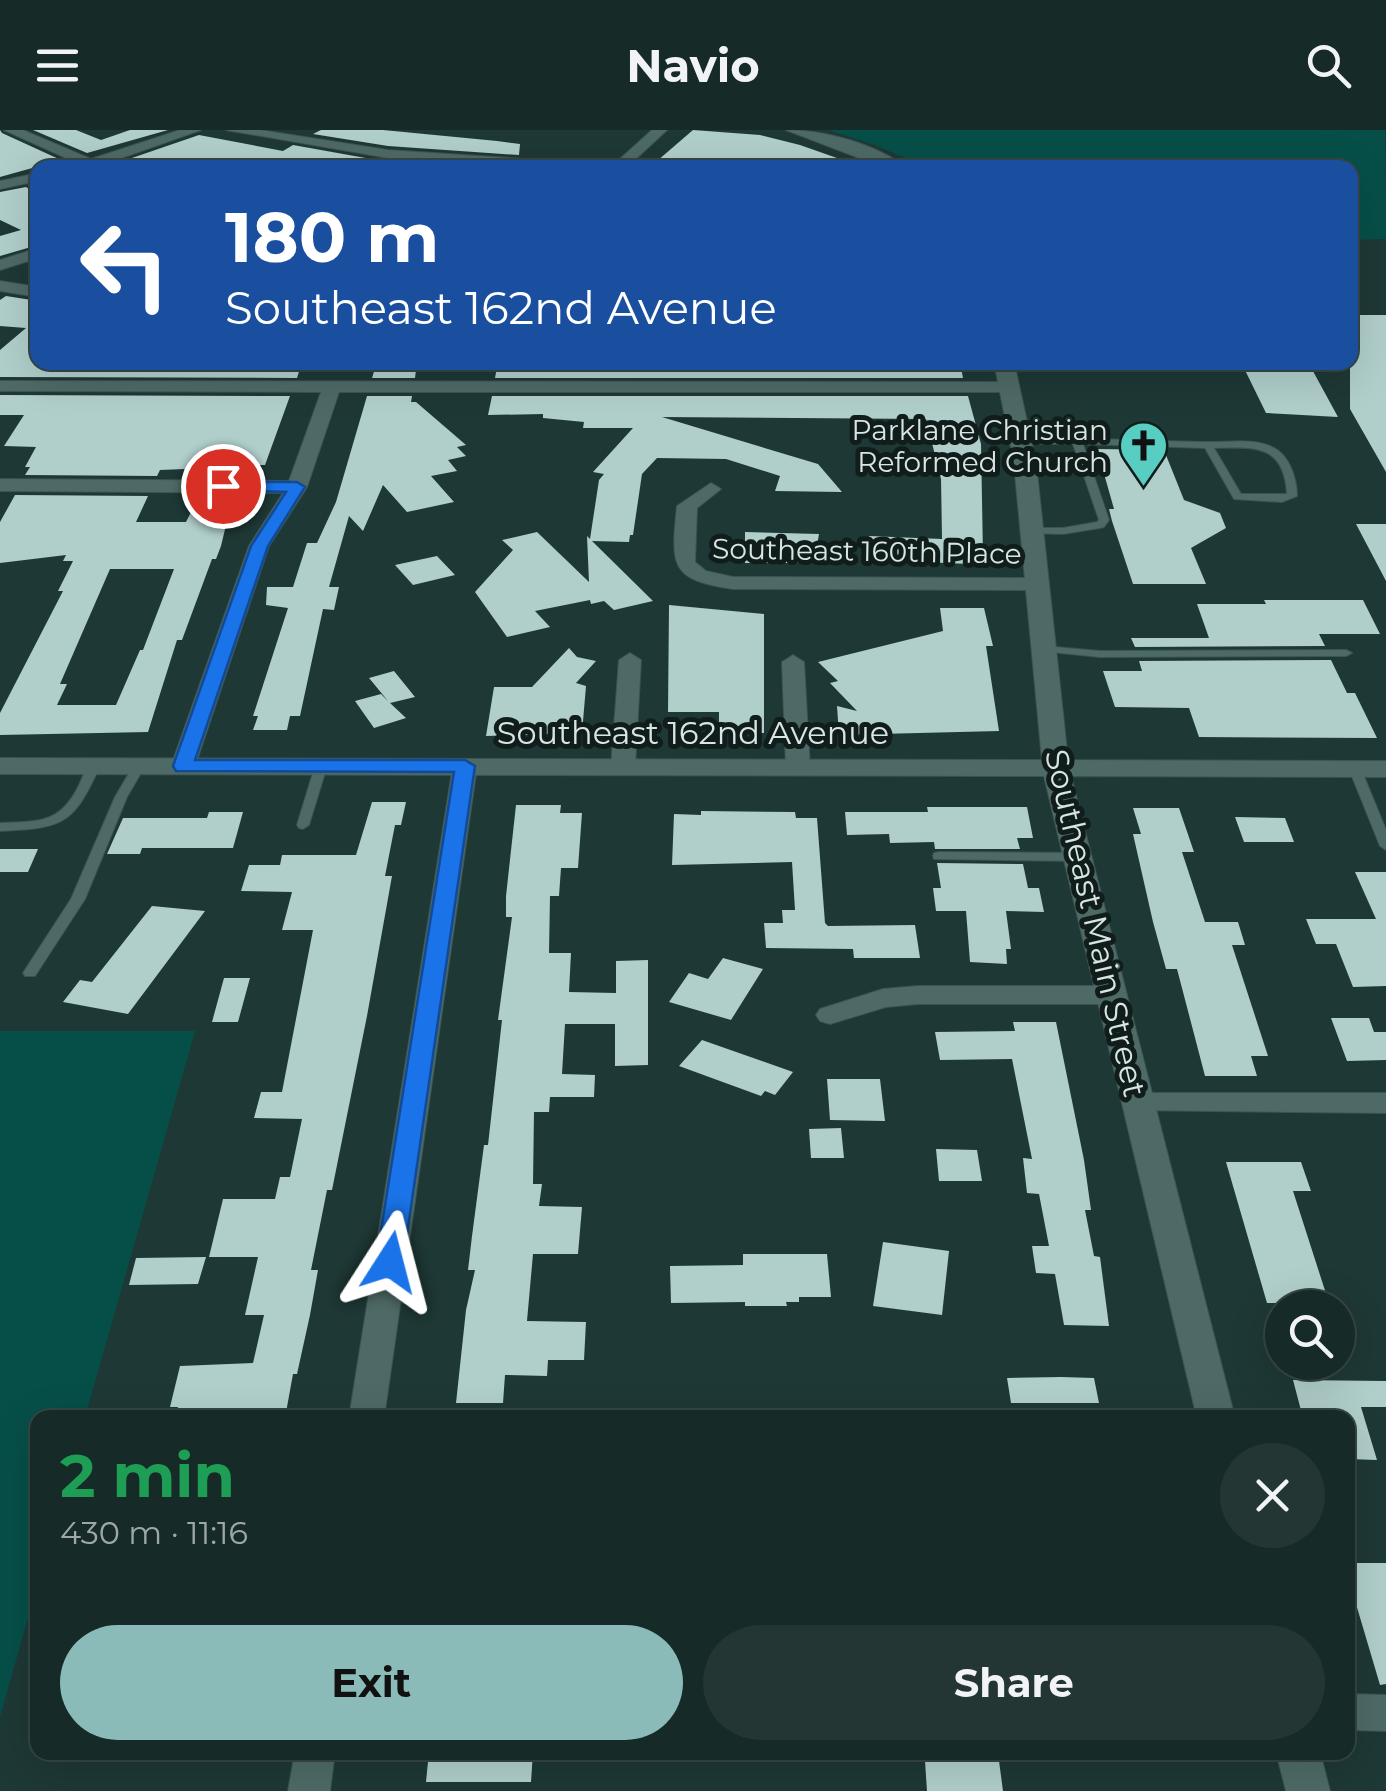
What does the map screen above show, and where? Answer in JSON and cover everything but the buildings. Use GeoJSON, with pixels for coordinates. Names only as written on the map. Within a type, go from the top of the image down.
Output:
{"type":"FeatureCollection","features":[{"type":"Feature","properties":{"kind":"street"},"geometry":{"type":"LineString","coordinates":[[12,130],[72,160]]}},
{"type":"Feature","properties":{"kind":"street"},"geometry":{"type":"LineString","coordinates":[[102,160],[194,130]]}},
{"type":"Feature","properties":{"kind":"street"},"geometry":{"type":"LineString","coordinates":[[233,130],[360,151],[488,160]]}},
{"type":"Feature","properties":{"kind":"street"},"geometry":{"type":"LineString","coordinates":[[626,160],[660,130]]}},
{"type":"Feature","properties":{"kind":"street"},"geometry":{"type":"LineString","coordinates":[[794,130],[844,144],[881,160]]}},
{"type":"Feature","properties":{"kind":"street"},"geometry":{"type":"LineString","coordinates":[[345,159],[360,151]]}},
{"type":"Feature","properties":{"kind":"street"},"geometry":{"type":"LineString","coordinates":[[0,185],[30,179]]}},
{"type":"Feature","properties":{"kind":"street"},"geometry":{"type":"LineString","coordinates":[[0,265],[30,256]]}},
{"type":"Feature","properties":{"kind":"street"},"geometry":{"type":"LineString","coordinates":[[0,286],[30,291]]}},
{"type":"Feature","properties":{"kind":"street"},"geometry":{"type":"LineString","coordinates":[[454,386],[457,370]]}},
{"type":"Feature","properties":{"kind":"street","name":"Southeast Main Street"},"geometry":{"type":"LineString","coordinates":[[1006,370],[1022,441],[1056,768],[1214,1410]]}},
{"type":"Feature","properties":{"kind":"street"},"geometry":{"type":"LineString","coordinates":[[0,386],[1009,387]]}},
{"type":"Feature","properties":{"kind":"street"},"geometry":{"type":"LineString","coordinates":[[183,766],[259,546],[297,487],[332,386]]}},
{"type":"Feature","properties":{"kind":"street"},"geometry":{"type":"LineString","coordinates":[[0,485],[297,487]]}},
{"type":"Feature","properties":{"kind":"street","name":"Southeast 160th Place"},"geometry":{"type":"LineString","coordinates":[[711,489],[687,506],[682,558],[687,571],[696,577],[732,583],[1037,584]]}},
{"type":"Feature","properties":{"kind":"street"},"geometry":{"type":"LineString","coordinates":[[623,767],[630,660]]}},
{"type":"Feature","properties":{"kind":"street"},"geometry":{"type":"LineString","coordinates":[[792,662],[798,768]]}},
{"type":"Feature","properties":{"kind":"street","name":"Southeast 162nd Avenue"},"geometry":{"type":"LineString","coordinates":[[0,766],[1386,770]]}},
{"type":"Feature","properties":{"kind":"street"},"geometry":{"type":"LineString","coordinates":[[367,1410],[465,766]]}},
{"type":"Feature","properties":{"kind":"street"},"geometry":{"type":"LineString","coordinates":[[830,1015],[883,998],[918,995],[1111,994]]}},
{"type":"Feature","properties":{"kind":"street"},"geometry":{"type":"LineString","coordinates":[[1137,1103],[1386,1103]]}},
{"type":"Feature","properties":{"kind":"street"},"geometry":{"type":"LineString","coordinates":[[1355,1712],[1386,1712]]}},
{"type":"Feature","properties":{"kind":"street"},"geometry":{"type":"LineString","coordinates":[[309,1791],[314,1760]]}},
{"type":"Feature","properties":{"kind":"street"},"geometry":{"type":"LineString","coordinates":[[1300,1760],[1308,1791]]}},
{"type":"Feature","properties":{"kind":"lane"},"geometry":{"type":"LineString","coordinates":[[1022,441],[1078,441],[1208,445],[1268,448],[1277,454],[1294,487],[1292,496],[1238,497],[1208,445]]}},
{"type":"Feature","properties":{"kind":"lane"},"geometry":{"type":"LineString","coordinates":[[1032,531],[1076,530],[1100,525],[1104,520],[1078,441]]}},
{"type":"Feature","properties":{"kind":"lane"},"geometry":{"type":"LineString","coordinates":[[1044,650],[1100,654],[1346,653]]}},
{"type":"Feature","properties":{"kind":"lane"},"geometry":{"type":"LineString","coordinates":[[0,827],[59,821],[70,814],[94,766]]}},
{"type":"Feature","properties":{"kind":"lane"},"geometry":{"type":"LineString","coordinates":[[30,972],[78,899],[121,797],[139,766]]}},
{"type":"Feature","properties":{"kind":"lane"},"geometry":{"type":"LineString","coordinates":[[303,825],[321,766]]}},
{"type":"Feature","properties":{"kind":"lane"},"geometry":{"type":"LineString","coordinates":[[1354,770],[1386,846]]}},
{"type":"Feature","properties":{"kind":"lane"},"geometry":{"type":"LineString","coordinates":[[939,856],[1077,857]]}},
{"type":"Feature","properties":{"kind":"green space"},"geometry":{"type":"Polygon","coordinates":[[[828,130],[1385,130],[1386,239],[1358,240],[1358,160],[909,160],[828,130]]]}},
{"type":"Feature","properties":{"kind":"green space"},"geometry":{"type":"Polygon","coordinates":[[[0,1031],[195,1031],[87,1410],[30,1410],[30,1611],[0,1717],[0,1031]]]}},
{"type":"Feature","properties":{"kind":"place","name":"Parklane Christian Reformed Church"},"geometry":{"type":"Point","coordinates":[1143,488]}},
{"type":"Feature","properties":{"kind":"route"},"geometry":{"type":"LineString","coordinates":[[223,486],[297,487],[259,546],[183,766],[465,766],[390,1262]]}}]}
